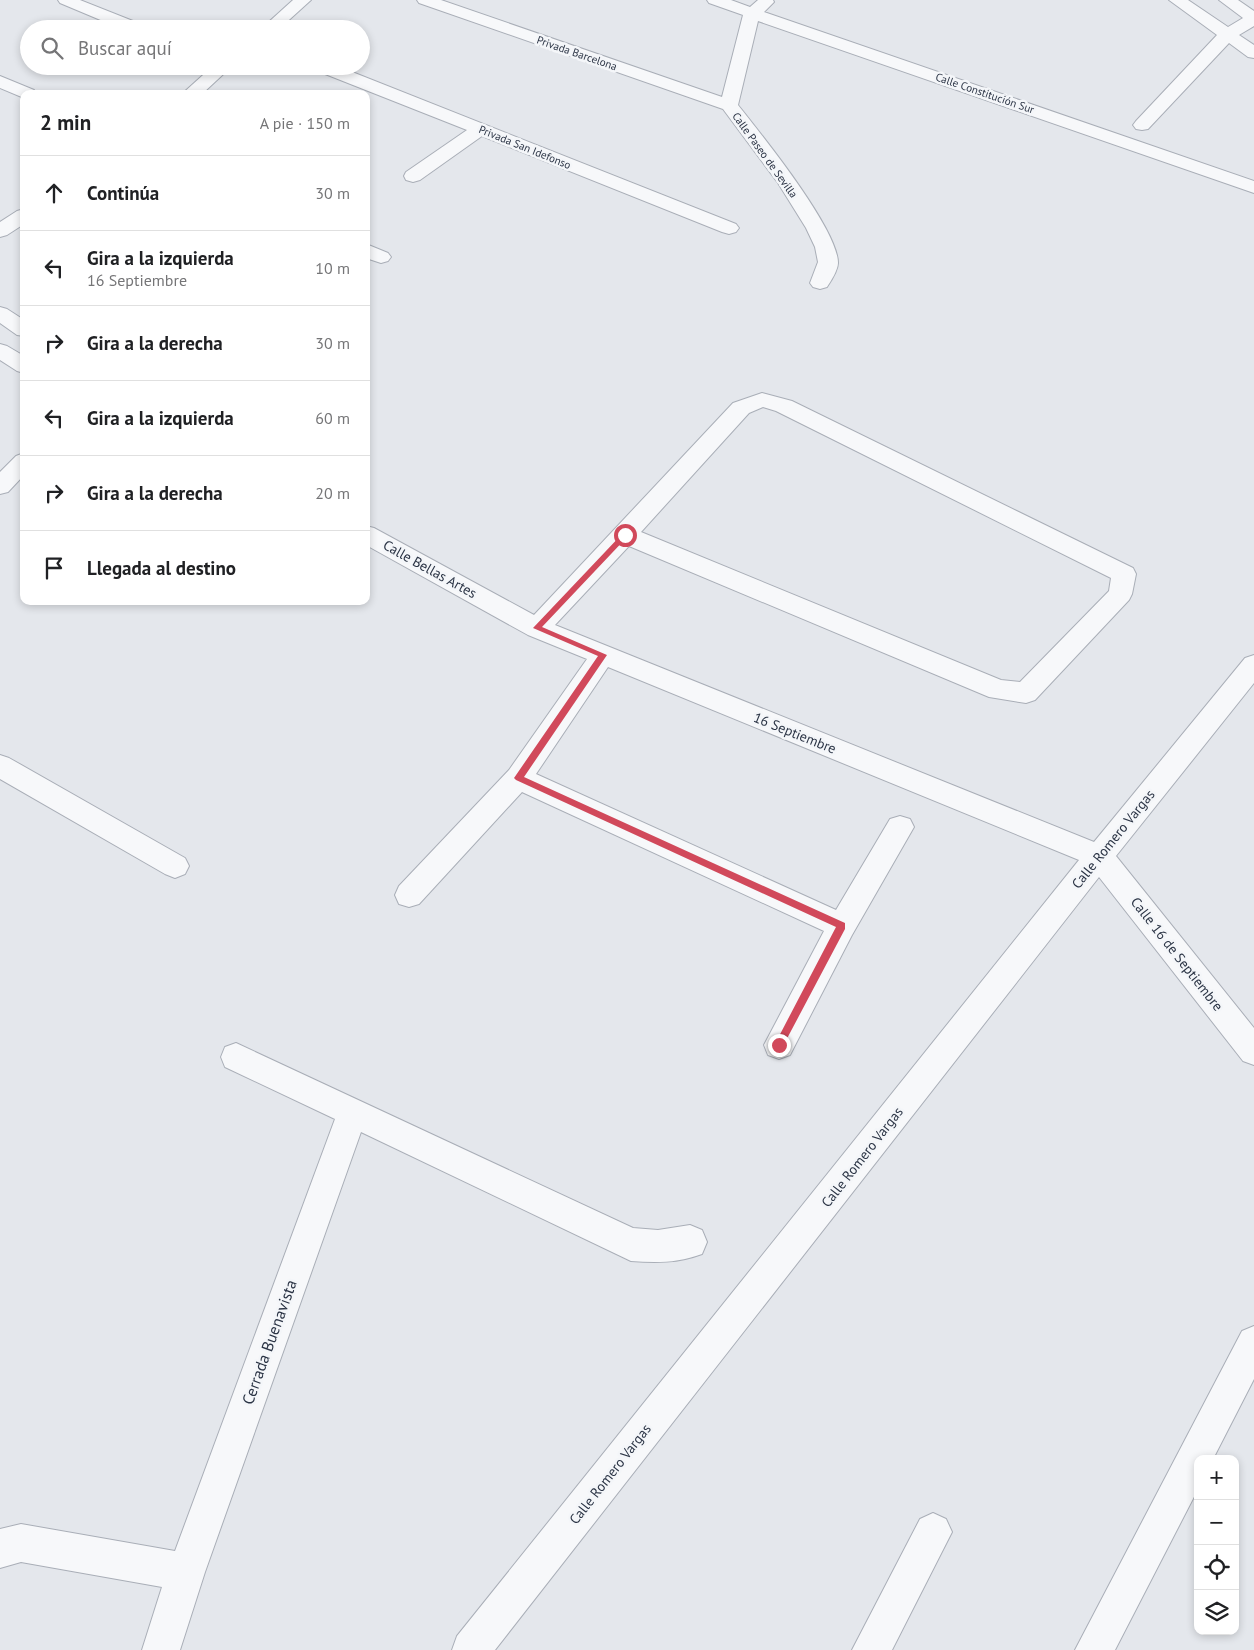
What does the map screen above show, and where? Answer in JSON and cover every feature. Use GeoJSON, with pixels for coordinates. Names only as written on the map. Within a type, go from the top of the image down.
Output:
{"type":"FeatureCollection","features":[{"type":"Feature","properties":{"kind":"street"},"geometry":{"type":"LineString","coordinates":[[66,0],[115,20]]}},
{"type":"Feature","properties":{"kind":"street"},"geometry":{"type":"LineString","coordinates":[[280,20],[303,0]]}},
{"type":"Feature","properties":{"kind":"street","name":"Privada Barcelona"},"geometry":{"type":"LineString","coordinates":[[426,0],[729,105]]}},
{"type":"Feature","properties":{"kind":"street","name":"Calle Constitución Sur"},"geometry":{"type":"LineString","coordinates":[[715,0],[1254,187]]}},
{"type":"Feature","properties":{"kind":"street"},"geometry":{"type":"LineString","coordinates":[[752,13],[769,0]]}},
{"type":"Feature","properties":{"kind":"street"},"geometry":{"type":"LineString","coordinates":[[1177,0],[1254,53]]}},
{"type":"Feature","properties":{"kind":"street"},"geometry":{"type":"LineString","coordinates":[[1142,125],[1227,35],[1254,18],[1226,0]]}},
{"type":"Feature","properties":{"kind":"street","name":"Calle Paseo de Sevilla"},"geometry":{"type":"LineString","coordinates":[[752,13],[729,105],[757,140],[812,221],[823,244],[828,262],[820,283]]}},
{"type":"Feature","properties":{"kind":"street"},"geometry":{"type":"LineString","coordinates":[[196,90],[213,75]]}},
{"type":"Feature","properties":{"kind":"street","name":"Privada San Idefonso"},"geometry":{"type":"LineString","coordinates":[[342,75],[729,228]]}},
{"type":"Feature","properties":{"kind":"street"},"geometry":{"type":"LineString","coordinates":[[0,81],[20,90]]}},
{"type":"Feature","properties":{"kind":"street"},"geometry":{"type":"LineString","coordinates":[[354,90],[364,84]]}},
{"type":"Feature","properties":{"kind":"street"},"geometry":{"type":"LineString","coordinates":[[413,176],[480,129]]}},
{"type":"Feature","properties":{"kind":"street"},"geometry":{"type":"LineString","coordinates":[[0,231],[20,218]]}},
{"type":"Feature","properties":{"kind":"street"},"geometry":{"type":"LineString","coordinates":[[0,313],[20,327]]}},
{"type":"Feature","properties":{"kind":"street"},"geometry":{"type":"LineString","coordinates":[[0,350],[20,363]]}},
{"type":"Feature","properties":{"kind":"street"},"geometry":{"type":"LineString","coordinates":[[537,628],[741,408],[762,400],[784,406],[1124,574],[1120,594],[1026,693],[998,690],[625,535]]}},
{"type":"Feature","properties":{"kind":"street"},"geometry":{"type":"LineString","coordinates":[[0,486],[20,465]]}},
{"type":"Feature","properties":{"kind":"street","name":"Calle Bellas Artes"},"geometry":{"type":"LineString","coordinates":[[370,536],[493,604]]}},
{"type":"Feature","properties":{"kind":"street","name":"16 Septiembre"},"geometry":{"type":"LineString","coordinates":[[493,604],[537,628],[1099,856]]}},
{"type":"Feature","properties":{"kind":"street"},"geometry":{"type":"LineString","coordinates":[[409,895],[518,778],[603,655]]}},
{"type":"Feature","properties":{"kind":"street","name":"Calle Romero Vargas"},"geometry":{"type":"LineString","coordinates":[[471,1650],[1099,856],[1254,665]]}},
{"type":"Feature","properties":{"kind":"street"},"geometry":{"type":"LineString","coordinates":[[0,766],[175,866]]}},
{"type":"Feature","properties":{"kind":"street"},"geometry":{"type":"LineString","coordinates":[[518,778],[842,926]]}},
{"type":"Feature","properties":{"kind":"street"},"geometry":{"type":"LineString","coordinates":[[779,1045],[842,926],[900,827]]}},
{"type":"Feature","properties":{"kind":"street","name":"Calle 16 de Septiembre"},"geometry":{"type":"LineString","coordinates":[[1099,856],[1254,1051]]}},
{"type":"Feature","properties":{"kind":"street"},"geometry":{"type":"LineString","coordinates":[[236,1057],[632,1244],[658,1247],[690,1242]]}},
{"type":"Feature","properties":{"kind":"street","name":"Cerrada Buenavista"},"geometry":{"type":"LineString","coordinates":[[161,1650],[186,1572],[352,1112]]}},
{"type":"Feature","properties":{"kind":"street"},"geometry":{"type":"LineString","coordinates":[[1094,1650],[1254,1343]]}},
{"type":"Feature","properties":{"kind":"street"},"geometry":{"type":"LineString","coordinates":[[871,1650],[933,1532]]}},
{"type":"Feature","properties":{"kind":"street"},"geometry":{"type":"LineString","coordinates":[[0,1549],[6,1545],[20,1543],[186,1572]]}},
{"type":"Feature","properties":{"kind":"route"},"geometry":{"type":"LineString","coordinates":[[625,535],[537,628],[603,655],[518,778],[842,926],[779,1045]]}}]}
